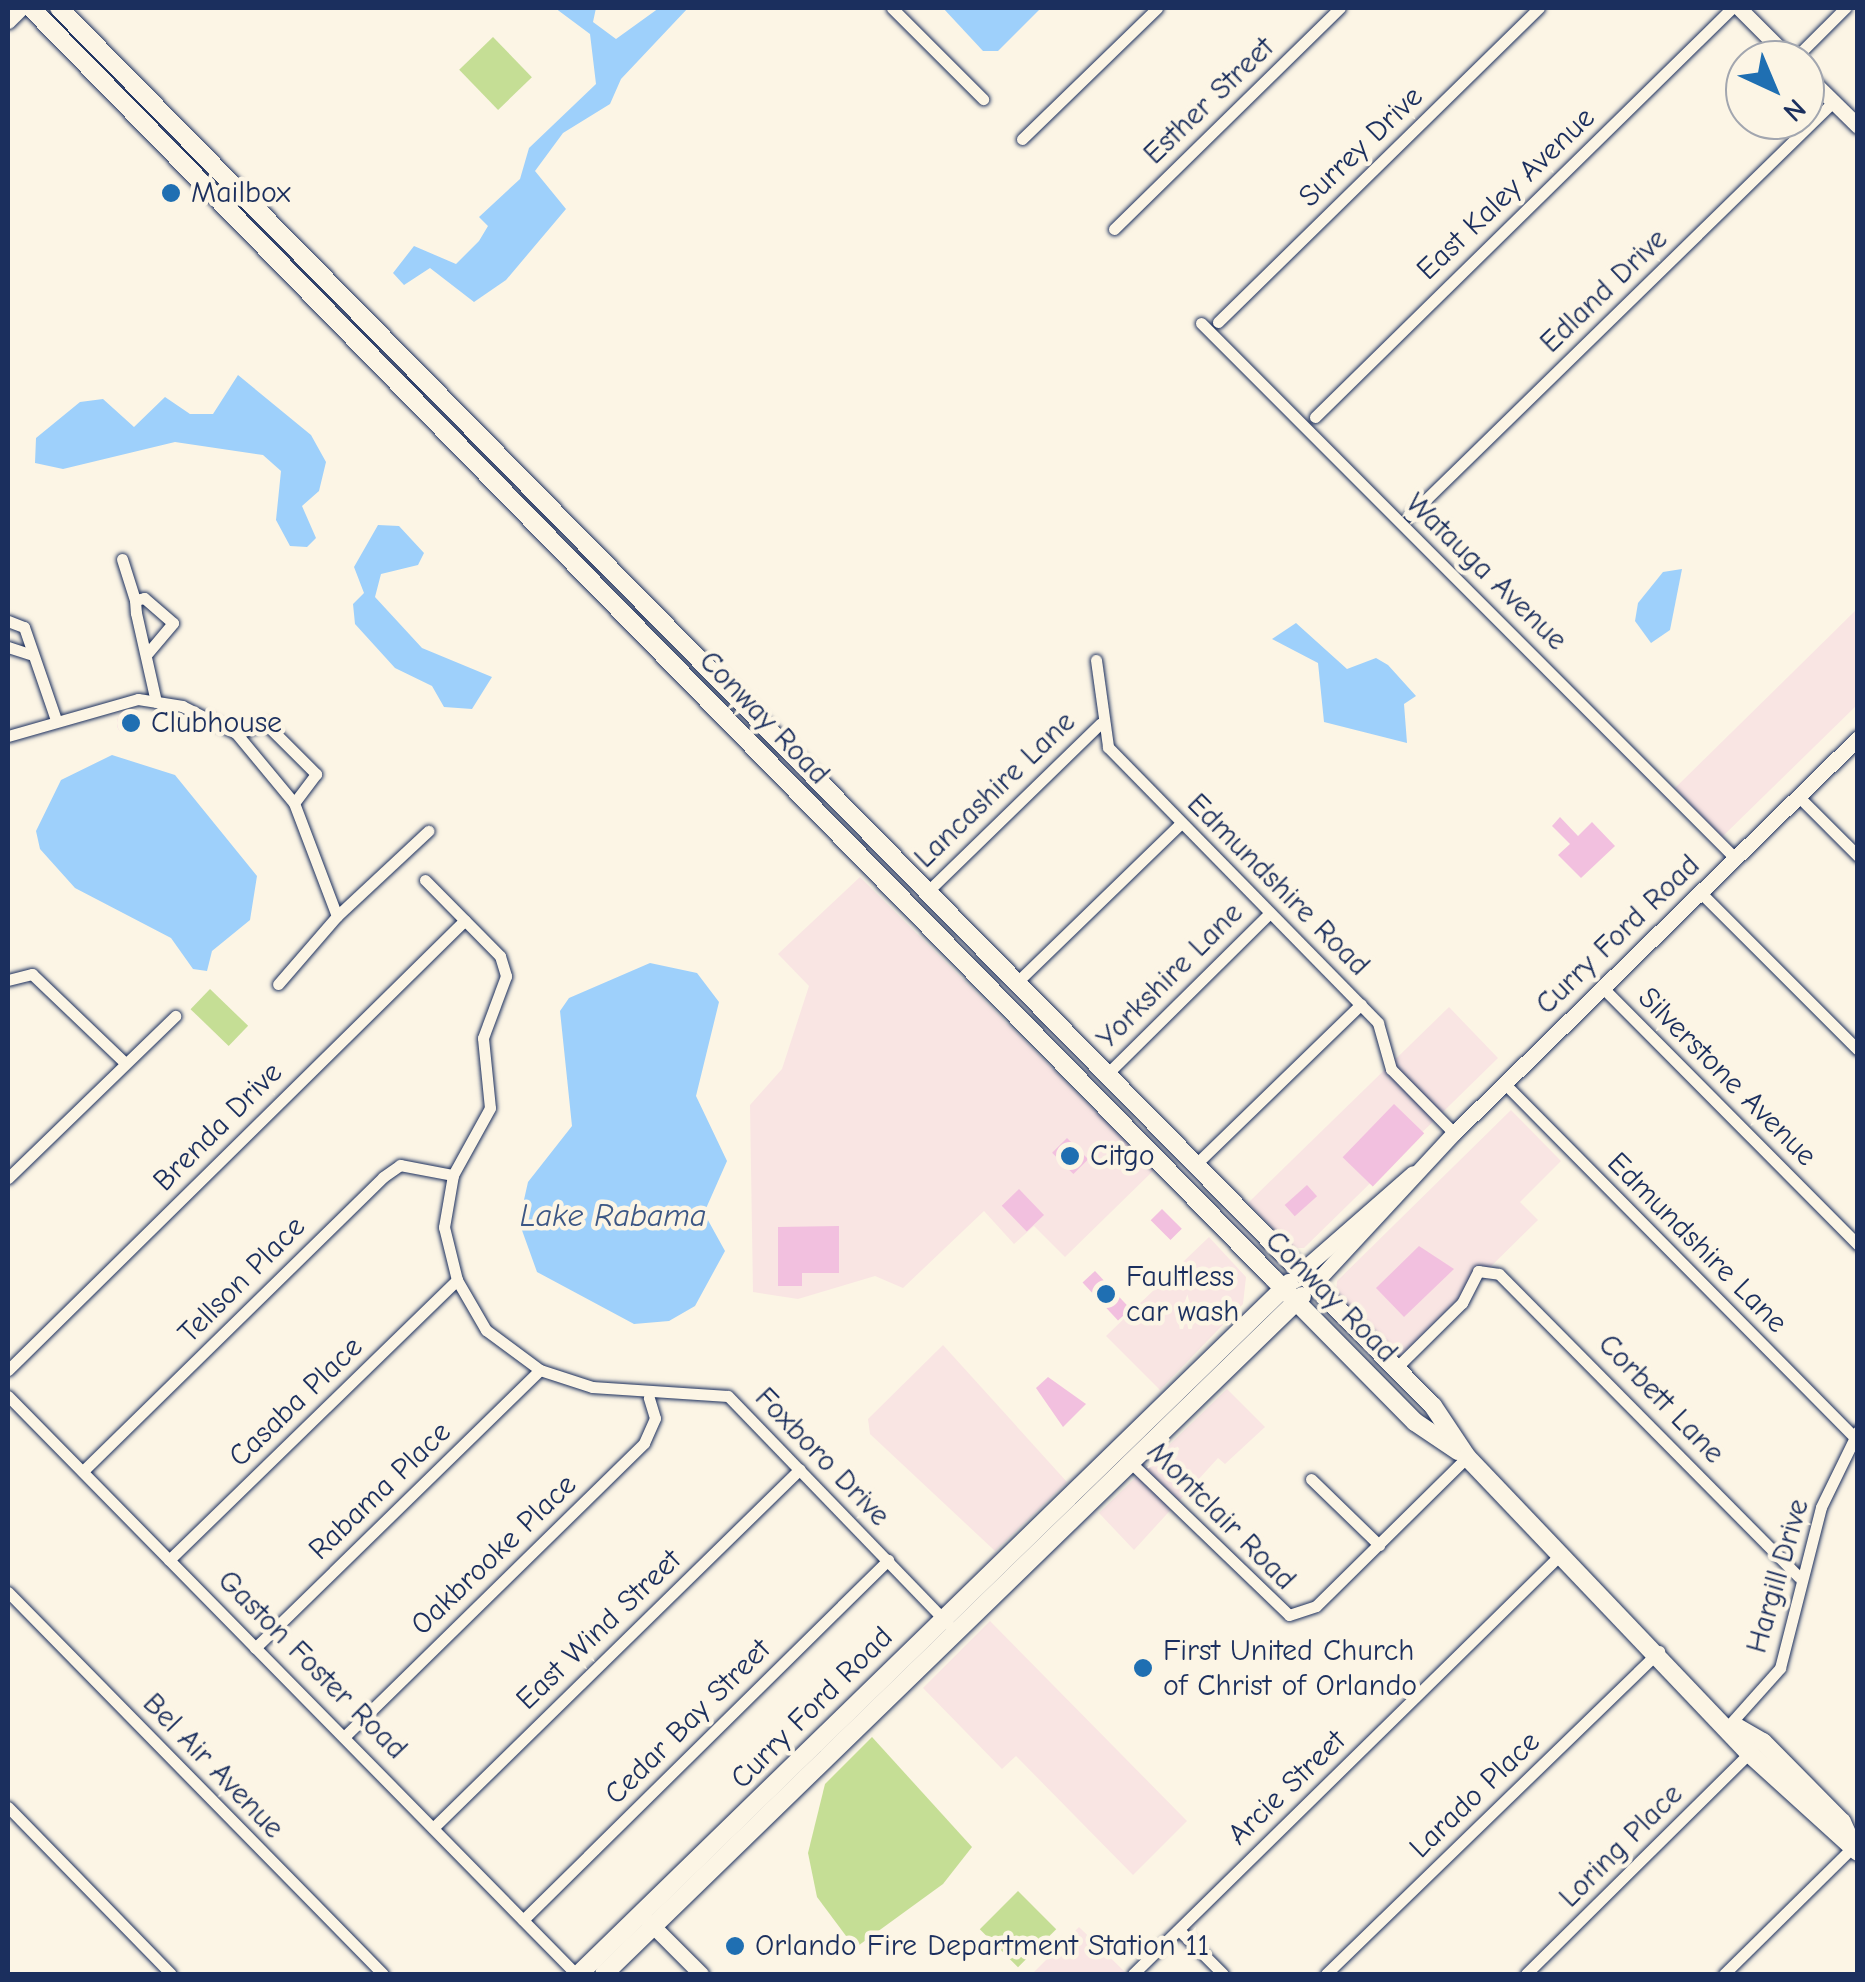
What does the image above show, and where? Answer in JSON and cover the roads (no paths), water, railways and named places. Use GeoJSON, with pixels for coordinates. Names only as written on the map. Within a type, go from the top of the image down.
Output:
{"type":"FeatureCollection","features":[{"type":"Feature","properties":{"kind":"main road","name":"Conway Road"},"geometry":{"type":"LineString","coordinates":[[31,8],[1290,1295],[1416,1422],[1467,1457]]}},
{"type":"Feature","properties":{"kind":"main road","name":"Conway Road"},"geometry":{"type":"LineString","coordinates":[[59,8],[1064,1035],[1396,1368],[1467,1457],[1730,1724],[1749,1753],[1855,1850]]}},
{"type":"Feature","properties":{"kind":"main road"},"geometry":{"type":"LineString","coordinates":[[412,398],[470,428]]}},
{"type":"Feature","properties":{"kind":"main road"},"geometry":{"type":"LineString","coordinates":[[811,805],[871,837]]}},
{"type":"Feature","properties":{"kind":"main road"},"geometry":{"type":"LineString","coordinates":[[970,967],[1015,984]]}},
{"type":"Feature","properties":{"kind":"main road"},"geometry":{"type":"LineString","coordinates":[[1002,1000],[1064,1035]]}},
{"type":"Feature","properties":{"kind":"main road","name":"Curry Ford Road"},"geometry":{"type":"LineString","coordinates":[[604,1974],[648,1920],[1307,1279]]}},
{"type":"Feature","properties":{"kind":"main road","name":"Conway Road"},"geometry":{"type":"LineString","coordinates":[[1730,1724],[1762,1742],[1842,1822],[1855,1850]]}},
{"type":"Feature","properties":{"kind":"main road","name":"Curry Ford Road"},"geometry":{"type":"LineString","coordinates":[[578,1974],[648,1920]]}},
{"type":"Feature","properties":{"kind":"street"},"geometry":{"type":"LineString","coordinates":[[8,21],[21,8]]}},
{"type":"Feature","properties":{"kind":"street"},"geometry":{"type":"LineString","coordinates":[[892,8],[983,100]]}},
{"type":"Feature","properties":{"kind":"street"},"geometry":{"type":"LineString","coordinates":[[1022,139],[1157,8]]}},
{"type":"Feature","properties":{"kind":"street","name":"Esther Street"},"geometry":{"type":"LineString","coordinates":[[1114,230],[1340,8]]}},
{"type":"Feature","properties":{"kind":"street","name":"Surrey Drive"},"geometry":{"type":"LineString","coordinates":[[1218,322],[1539,8]]}},
{"type":"Feature","properties":{"kind":"street"},"geometry":{"type":"LineString","coordinates":[[1736,8],[1770,40]]}},
{"type":"Feature","properties":{"kind":"street","name":"East Kaley Avenue"},"geometry":{"type":"LineString","coordinates":[[1315,417],[1736,8]]}},
{"type":"Feature","properties":{"kind":"street"},"geometry":{"type":"LineString","coordinates":[[1812,40],[1845,8]]}},
{"type":"Feature","properties":{"kind":"street"},"geometry":{"type":"LineString","coordinates":[[1825,94],[1858,126]]}},
{"type":"Feature","properties":{"kind":"street","name":"Edland Drive"},"geometry":{"type":"LineString","coordinates":[[1410,515],[1833,102]]}},
{"type":"Feature","properties":{"kind":"street"},"geometry":{"type":"LineString","coordinates":[[255,238],[276,230]]}},
{"type":"Feature","properties":{"kind":"street","name":"Watauga Avenue"},"geometry":{"type":"LineString","coordinates":[[1201,322],[1735,858]]}},
{"type":"Feature","properties":{"kind":"street"},"geometry":{"type":"LineString","coordinates":[[122,559],[135,600],[156,702]]}},
{"type":"Feature","properties":{"kind":"street"},"geometry":{"type":"LineString","coordinates":[[135,600],[173,623],[146,655]]}},
{"type":"Feature","properties":{"kind":"street"},"geometry":{"type":"LineString","coordinates":[[8,621],[24,627],[30,654],[56,720]]}},
{"type":"Feature","properties":{"kind":"street"},"geometry":{"type":"LineString","coordinates":[[8,647],[30,654]]}},
{"type":"Feature","properties":{"kind":"street","name":"Edmundshire Road"},"geometry":{"type":"LineString","coordinates":[[1096,660],[1100,724],[1108,747],[1361,1004],[1378,1023],[1391,1070],[1454,1133]]}},
{"type":"Feature","properties":{"kind":"street"},"geometry":{"type":"LineString","coordinates":[[706,698],[719,682]]}},
{"type":"Feature","properties":{"kind":"street"},"geometry":{"type":"LineString","coordinates":[[8,736],[106,704],[156,702],[236,733],[294,803],[338,916]]}},
{"type":"Feature","properties":{"kind":"street"},"geometry":{"type":"LineString","coordinates":[[236,733],[258,720],[316,774],[294,803]]}},
{"type":"Feature","properties":{"kind":"street","name":"Lancashire Lane"},"geometry":{"type":"LineString","coordinates":[[926,893],[1100,724]]}},
{"type":"Feature","properties":{"kind":"street","name":"Curry Ford Road"},"geometry":{"type":"LineString","coordinates":[[1307,1279],[1398,1202],[1417,1171],[1454,1133],[1858,738]]}},
{"type":"Feature","properties":{"kind":"street"},"geometry":{"type":"LineString","coordinates":[[1798,796],[1858,856]]}},
{"type":"Feature","properties":{"kind":"street"},"geometry":{"type":"LineString","coordinates":[[1015,984],[1181,822]]}},
{"type":"Feature","properties":{"kind":"street"},"geometry":{"type":"LineString","coordinates":[[278,984],[338,916],[428,831]]}},
{"type":"Feature","properties":{"kind":"street","name":"Foxboro Drive"},"geometry":{"type":"LineString","coordinates":[[425,880],[464,920],[506,976],[483,1038],[490,1108],[453,1175],[444,1227],[457,1280],[486,1330],[540,1370],[649,1398],[714,1389],[800,1469],[949,1625]]}},
{"type":"Feature","properties":{"kind":"street"},"geometry":{"type":"LineString","coordinates":[[1700,892],[1858,1050]]}},
{"type":"Feature","properties":{"kind":"street","name":"Yorkshire Lane"},"geometry":{"type":"LineString","coordinates":[[1105,1076],[1270,913]]}},
{"type":"Feature","properties":{"kind":"street","name":"Brenda Drive"},"geometry":{"type":"LineString","coordinates":[[8,1370],[464,920]]}},
{"type":"Feature","properties":{"kind":"street"},"geometry":{"type":"LineString","coordinates":[[8,980],[32,974],[125,1063]]}},
{"type":"Feature","properties":{"kind":"street","name":"Silverstone Avenue"},"geometry":{"type":"LineString","coordinates":[[1603,988],[1858,1245]]}},
{"type":"Feature","properties":{"kind":"street"},"geometry":{"type":"LineString","coordinates":[[1196,1166],[1361,1004]]}},
{"type":"Feature","properties":{"kind":"street"},"geometry":{"type":"LineString","coordinates":[[8,1178],[174,1016]]}},
{"type":"Feature","properties":{"kind":"street","name":"Edmundshire Lane"},"geometry":{"type":"LineString","coordinates":[[1504,1084],[1856,1434]]}},
{"type":"Feature","properties":{"kind":"street","name":"Tellson Place"},"geometry":{"type":"LineString","coordinates":[[83,1472],[383,1176],[400,1166],[453,1175]]}},
{"type":"Feature","properties":{"kind":"street","name":"Corbett Lane"},"geometry":{"type":"LineString","coordinates":[[1396,1368],[1462,1303],[1478,1271],[1499,1274],[1799,1577]]}},
{"type":"Feature","properties":{"kind":"street","name":"Casaba Place"},"geometry":{"type":"LineString","coordinates":[[169,1560],[457,1280]]}},
{"type":"Feature","properties":{"kind":"street","name":"Rabama Place"},"geometry":{"type":"LineString","coordinates":[[255,1648],[540,1370]]}},
{"type":"Feature","properties":{"kind":"street","name":"Gaston Foster Road"},"geometry":{"type":"LineString","coordinates":[[8,1396],[578,1974]]}},
{"type":"Feature","properties":{"kind":"street","name":"Oakbrooke Place"},"geometry":{"type":"LineString","coordinates":[[344,1737],[644,1443],[655,1418],[649,1398]]}},
{"type":"Feature","properties":{"kind":"street","name":"Hargill Drive"},"geometry":{"type":"LineString","coordinates":[[1730,1724],[1780,1668],[1799,1577],[1856,1434]]}},
{"type":"Feature","properties":{"kind":"street","name":"Montclair Road"},"geometry":{"type":"LineString","coordinates":[[1124,1456],[1289,1615],[1316,1606],[1467,1457]]}},
{"type":"Feature","properties":{"kind":"street","name":"East Wind Street"},"geometry":{"type":"LineString","coordinates":[[433,1828],[800,1469]]}},
{"type":"Feature","properties":{"kind":"street"},"geometry":{"type":"LineString","coordinates":[[1311,1478],[1379,1545]]}},
{"type":"Feature","properties":{"kind":"street","name":"Arcie Street"},"geometry":{"type":"LineString","coordinates":[[1134,1974],[1562,1553]]}},
{"type":"Feature","properties":{"kind":"street","name":"Cedar Bay Street"},"geometry":{"type":"LineString","coordinates":[[524,1920],[888,1560]]}},
{"type":"Feature","properties":{"kind":"street","name":"Bel Air Avenue"},"geometry":{"type":"LineString","coordinates":[[8,1595],[382,1974]]}},
{"type":"Feature","properties":{"kind":"street","name":"Larado Place"},"geometry":{"type":"LineString","coordinates":[[1326,1974],[1659,1652]]}},
{"type":"Feature","properties":{"kind":"street","name":"Loring Place"},"geometry":{"type":"LineString","coordinates":[[1526,1974],[1749,1753]]}},
{"type":"Feature","properties":{"kind":"street"},"geometry":{"type":"LineString","coordinates":[[8,1808],[167,1973]]}},
{"type":"Feature","properties":{"kind":"street"},"geometry":{"type":"LineString","coordinates":[[1724,1974],[1855,1850]]}},
{"type":"Feature","properties":{"kind":"street"},"geometry":{"type":"LineString","coordinates":[[648,1920],[701,1974]]}},
{"type":"Feature","properties":{"kind":"street"},"geometry":{"type":"LineString","coordinates":[[1179,1930],[1223,1974]]}},
{"type":"Feature","properties":{"kind":"water"},"geometry":{"type":"Polygon","coordinates":[[[555,8],[596,8],[593,22],[616,39],[659,8],[688,8],[621,79],[610,104],[563,133],[535,171],[566,209],[506,280],[474,302],[430,268],[404,285],[393,273],[414,246],[456,264],[479,241],[488,226],[479,217],[520,179],[529,148],[596,84],[590,34],[555,8]]]}},
{"type":"Feature","properties":{"kind":"water"},"geometry":{"type":"Polygon","coordinates":[[[943,8],[1041,8],[998,51],[983,51],[943,8]]]}},
{"type":"Feature","properties":{"kind":"water"},"geometry":{"type":"Polygon","coordinates":[[[238,375],[311,435],[326,462],[319,491],[302,506],[316,538],[307,547],[290,546],[276,520],[281,471],[263,455],[175,442],[63,469],[35,463],[36,438],[80,402],[103,399],[134,427],[165,397],[190,414],[213,414],[238,375]]]}},
{"type":"Feature","properties":{"kind":"water"},"geometry":{"type":"Polygon","coordinates":[[[378,525],[399,526],[424,553],[418,565],[381,574],[375,597],[422,648],[492,677],[472,709],[444,707],[432,686],[395,668],[355,624],[353,604],[364,593],[354,567],[378,525]]]}},
{"type":"Feature","properties":{"kind":"water"},"geometry":{"type":"Polygon","coordinates":[[[1682,569],[1670,630],[1651,643],[1635,621],[1638,603],[1663,572],[1682,569]]]}},
{"type":"Feature","properties":{"kind":"water"},"geometry":{"type":"Polygon","coordinates":[[[1296,623],[1347,669],[1376,658],[1388,665],[1416,696],[1404,704],[1407,743],[1324,722],[1318,663],[1272,639],[1296,623]]]}},
{"type":"Feature","properties":{"kind":"water"},"geometry":{"type":"Polygon","coordinates":[[[112,755],[175,775],[257,876],[250,920],[212,951],[207,971],[193,969],[171,938],[75,888],[40,849],[36,831],[61,780],[112,755]]]}},
{"type":"Feature","properties":{"kind":"water","name":"Lake Rabama"},"geometry":{"type":"Polygon","coordinates":[[[650,963],[697,973],[719,1002],[696,1096],[727,1161],[704,1213],[725,1251],[695,1306],[669,1321],[634,1324],[537,1272],[519,1222],[528,1182],[572,1126],[560,1011],[569,998],[650,963]]]}},
{"type":"Feature","properties":{"kind":"place","name":"Mailbox"},"geometry":{"type":"Point","coordinates":[171,193]}},
{"type":"Feature","properties":{"kind":"place","name":"Clubhouse"},"geometry":{"type":"Point","coordinates":[131,723]}},
{"type":"Feature","properties":{"kind":"place","name":"Citgo"},"geometry":{"type":"Point","coordinates":[1070,1156]}},
{"type":"Feature","properties":{"kind":"place","name":"Faultless car wash"},"geometry":{"type":"Point","coordinates":[1106,1294]}},
{"type":"Feature","properties":{"kind":"place","name":"First United Church of Christ of Orlando"},"geometry":{"type":"Point","coordinates":[1143,1668]}},
{"type":"Feature","properties":{"kind":"place","name":"Orlando Fire Department Station 11"},"geometry":{"type":"Point","coordinates":[735,1946]}}]}
